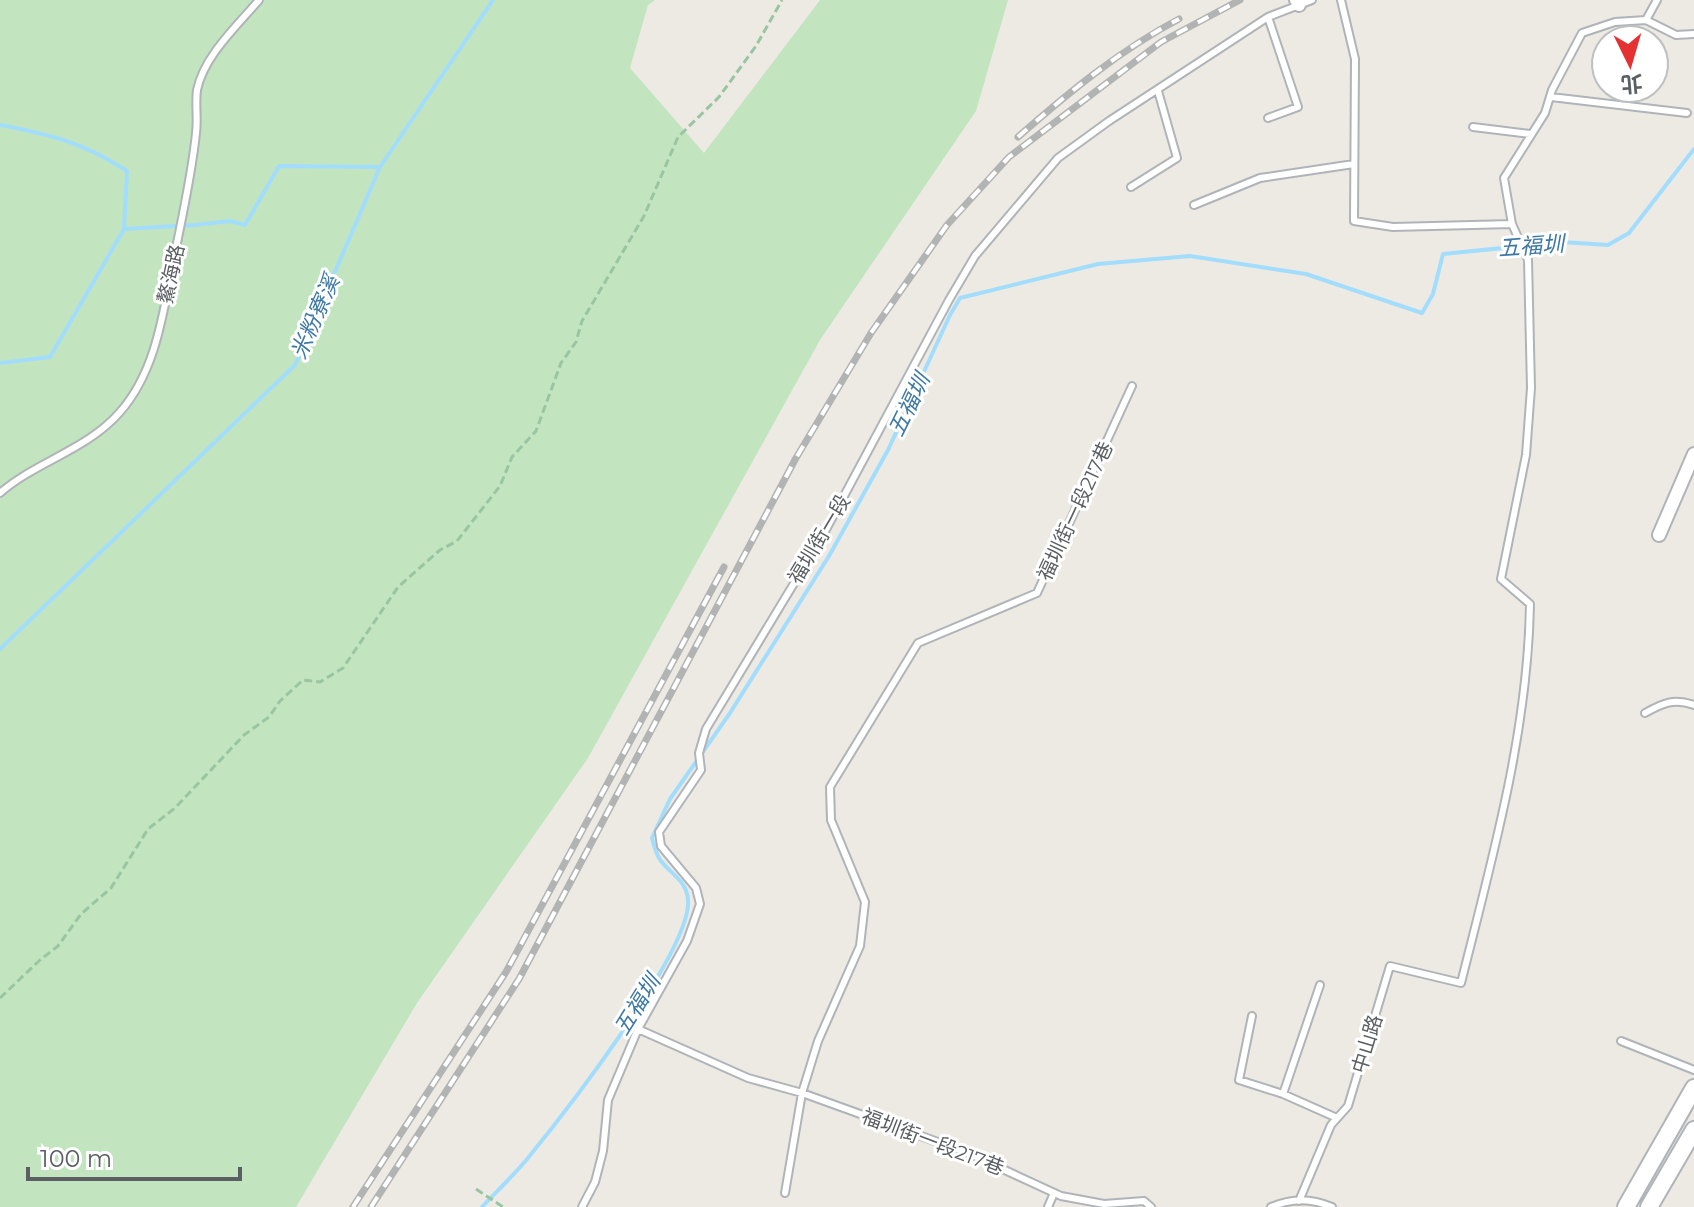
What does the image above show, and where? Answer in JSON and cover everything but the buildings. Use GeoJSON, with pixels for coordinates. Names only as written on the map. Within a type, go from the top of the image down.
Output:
{"type":"FeatureCollection","features":[{"type":"Feature","properties":{"kind":"street"},"geometry":{"type":"LineString","coordinates":[[1659,535],[1694,454]]}},
{"type":"Feature","properties":{"kind":"street"},"geometry":{"type":"LineString","coordinates":[[1626,1207],[1694,1088]]}},
{"type":"Feature","properties":{"kind":"street"},"geometry":{"type":"LineString","coordinates":[[1649,1207],[1694,1130]]}},
{"type":"Feature","properties":{"kind":"lane","name":"鰲海路"},"geometry":{"type":"LineString","coordinates":[[0,493],[20,476],[91,439],[122,411],[138,385],[157,342],[188,195],[197,130],[197,90],[205,69],[259,0]]}},
{"type":"Feature","properties":{"kind":"lane","name":"福圳街一段"},"geometry":{"type":"LineString","coordinates":[[582,1207],[595,1182],[603,1151],[608,1100],[638,1029],[687,941],[700,904],[696,888],[661,846],[659,832],[701,770],[699,753],[706,729],[822,537],[975,256],[1058,158],[1268,17],[1312,0]]}},
{"type":"Feature","properties":{"kind":"lane"},"geometry":{"type":"LineString","coordinates":[[1341,0],[1355,59],[1354,221],[1393,227],[1512,225],[1504,178],[1545,113],[1582,33],[1615,22],[1646,20],[1676,35],[1694,34]]}},
{"type":"Feature","properties":{"kind":"lane"},"geometry":{"type":"LineString","coordinates":[[1646,20],[1657,0]]}},
{"type":"Feature","properties":{"kind":"lane"},"geometry":{"type":"LineString","coordinates":[[1268,17],[1298,107],[1268,118]]}},
{"type":"Feature","properties":{"kind":"lane"},"geometry":{"type":"LineString","coordinates":[[1131,187],[1177,158],[1158,91]]}},
{"type":"Feature","properties":{"kind":"lane"},"geometry":{"type":"LineString","coordinates":[[1551,97],[1687,113]]}},
{"type":"Feature","properties":{"kind":"lane"},"geometry":{"type":"LineString","coordinates":[[1473,127],[1530,134]]}},
{"type":"Feature","properties":{"kind":"lane"},"geometry":{"type":"LineString","coordinates":[[1194,205],[1260,178],[1354,164]]}},
{"type":"Feature","properties":{"kind":"lane","name":"中山路"},"geometry":{"type":"LineString","coordinates":[[1299,1201],[1331,1125],[1348,1106],[1390,966],[1461,983],[1507,798],[1530,648],[1530,604],[1501,579],[1526,455],[1531,388],[1528,260],[1512,225]]}},
{"type":"Feature","properties":{"kind":"lane","name":"福圳街一段217巷"},"geometry":{"type":"LineString","coordinates":[[785,1193],[802,1093],[818,1041],[860,946],[865,902],[831,820],[830,787],[918,643],[1037,593],[1132,386]]}},
{"type":"Feature","properties":{"kind":"lane"},"geometry":{"type":"LineString","coordinates":[[1645,713],[1665,702],[1681,701],[1694,705]]}},
{"type":"Feature","properties":{"kind":"lane"},"geometry":{"type":"LineString","coordinates":[[1283,1094],[1320,985]]}},
{"type":"Feature","properties":{"kind":"lane"},"geometry":{"type":"LineString","coordinates":[[1252,1016],[1239,1080],[1283,1094],[1337,1118]]}},
{"type":"Feature","properties":{"kind":"lane","name":"福圳街一段217巷"},"geometry":{"type":"LineString","coordinates":[[638,1029],[748,1078],[802,1093],[968,1153],[1058,1195]]}},
{"type":"Feature","properties":{"kind":"lane"},"geometry":{"type":"LineString","coordinates":[[1621,1041],[1694,1070]]}},
{"type":"Feature","properties":{"kind":"lane"},"geometry":{"type":"LineString","coordinates":[[1048,1207],[1058,1195],[1104,1204],[1144,1201],[1151,1207]]}},
{"type":"Feature","properties":{"kind":"lane"},"geometry":{"type":"LineString","coordinates":[[1271,1207],[1291,1199],[1317,1201],[1332,1207]]}},
{"type":"Feature","properties":{"kind":"path"},"geometry":{"type":"LineString","coordinates":[[0,998],[58,946],[81,914],[111,888],[148,829],[175,808],[244,735],[269,717],[280,701],[303,680],[320,682],[343,668],[398,587],[440,550],[457,541],[500,486],[512,457],[536,431],[561,363],[576,342],[582,321],[644,216],[678,137],[719,97],[756,46],[782,0]]}},
{"type":"Feature","properties":{"kind":"path"},"geometry":{"type":"LineString","coordinates":[[476,1189],[503,1207]]}},
{"type":"Feature","properties":{"kind":"green space"},"geometry":{"type":"Polygon","coordinates":[[[0,0],[655,0],[648,5],[630,68],[704,153],[820,0],[1008,0],[976,111],[820,340],[588,758],[417,1003],[296,1207],[0,1207],[0,0]]]}},
{"type":"Feature","properties":{"kind":"waterway","name":"米粉寮溪"},"geometry":{"type":"LineString","coordinates":[[0,649],[295,365],[380,167],[493,0]]}},
{"type":"Feature","properties":{"kind":"waterway"},"geometry":{"type":"LineString","coordinates":[[0,125],[66,141],[127,171],[124,228]]}},
{"type":"Feature","properties":{"kind":"waterway","name":"五福圳"},"geometry":{"type":"LineString","coordinates":[[482,1207],[523,1164],[568,1107],[623,1032],[670,955],[684,924],[687,893],[682,883],[659,859],[652,838],[670,799],[730,713],[829,556],[888,450],[960,298],[1098,264],[1190,256],[1306,274],[1422,313],[1433,294],[1443,254],[1562,242],[1608,245],[1629,233],[1694,149]]}},
{"type":"Feature","properties":{"kind":"waterway"},"geometry":{"type":"LineString","coordinates":[[0,363],[50,357],[124,229],[230,221],[245,225],[279,166],[380,167]]}},
{"type":"Feature","properties":{"kind":"railway"},"geometry":{"type":"LineString","coordinates":[[371,1207],[519,979],[796,458],[871,333],[947,225],[1009,157],[1161,42],[1240,0]]}},
{"type":"Feature","properties":{"kind":"railway"},"geometry":{"type":"LineString","coordinates":[[1018,137],[1095,73],[1179,19]]}},
{"type":"Feature","properties":{"kind":"railway"},"geometry":{"type":"LineString","coordinates":[[353,1207],[506,972],[724,567]]}}]}
